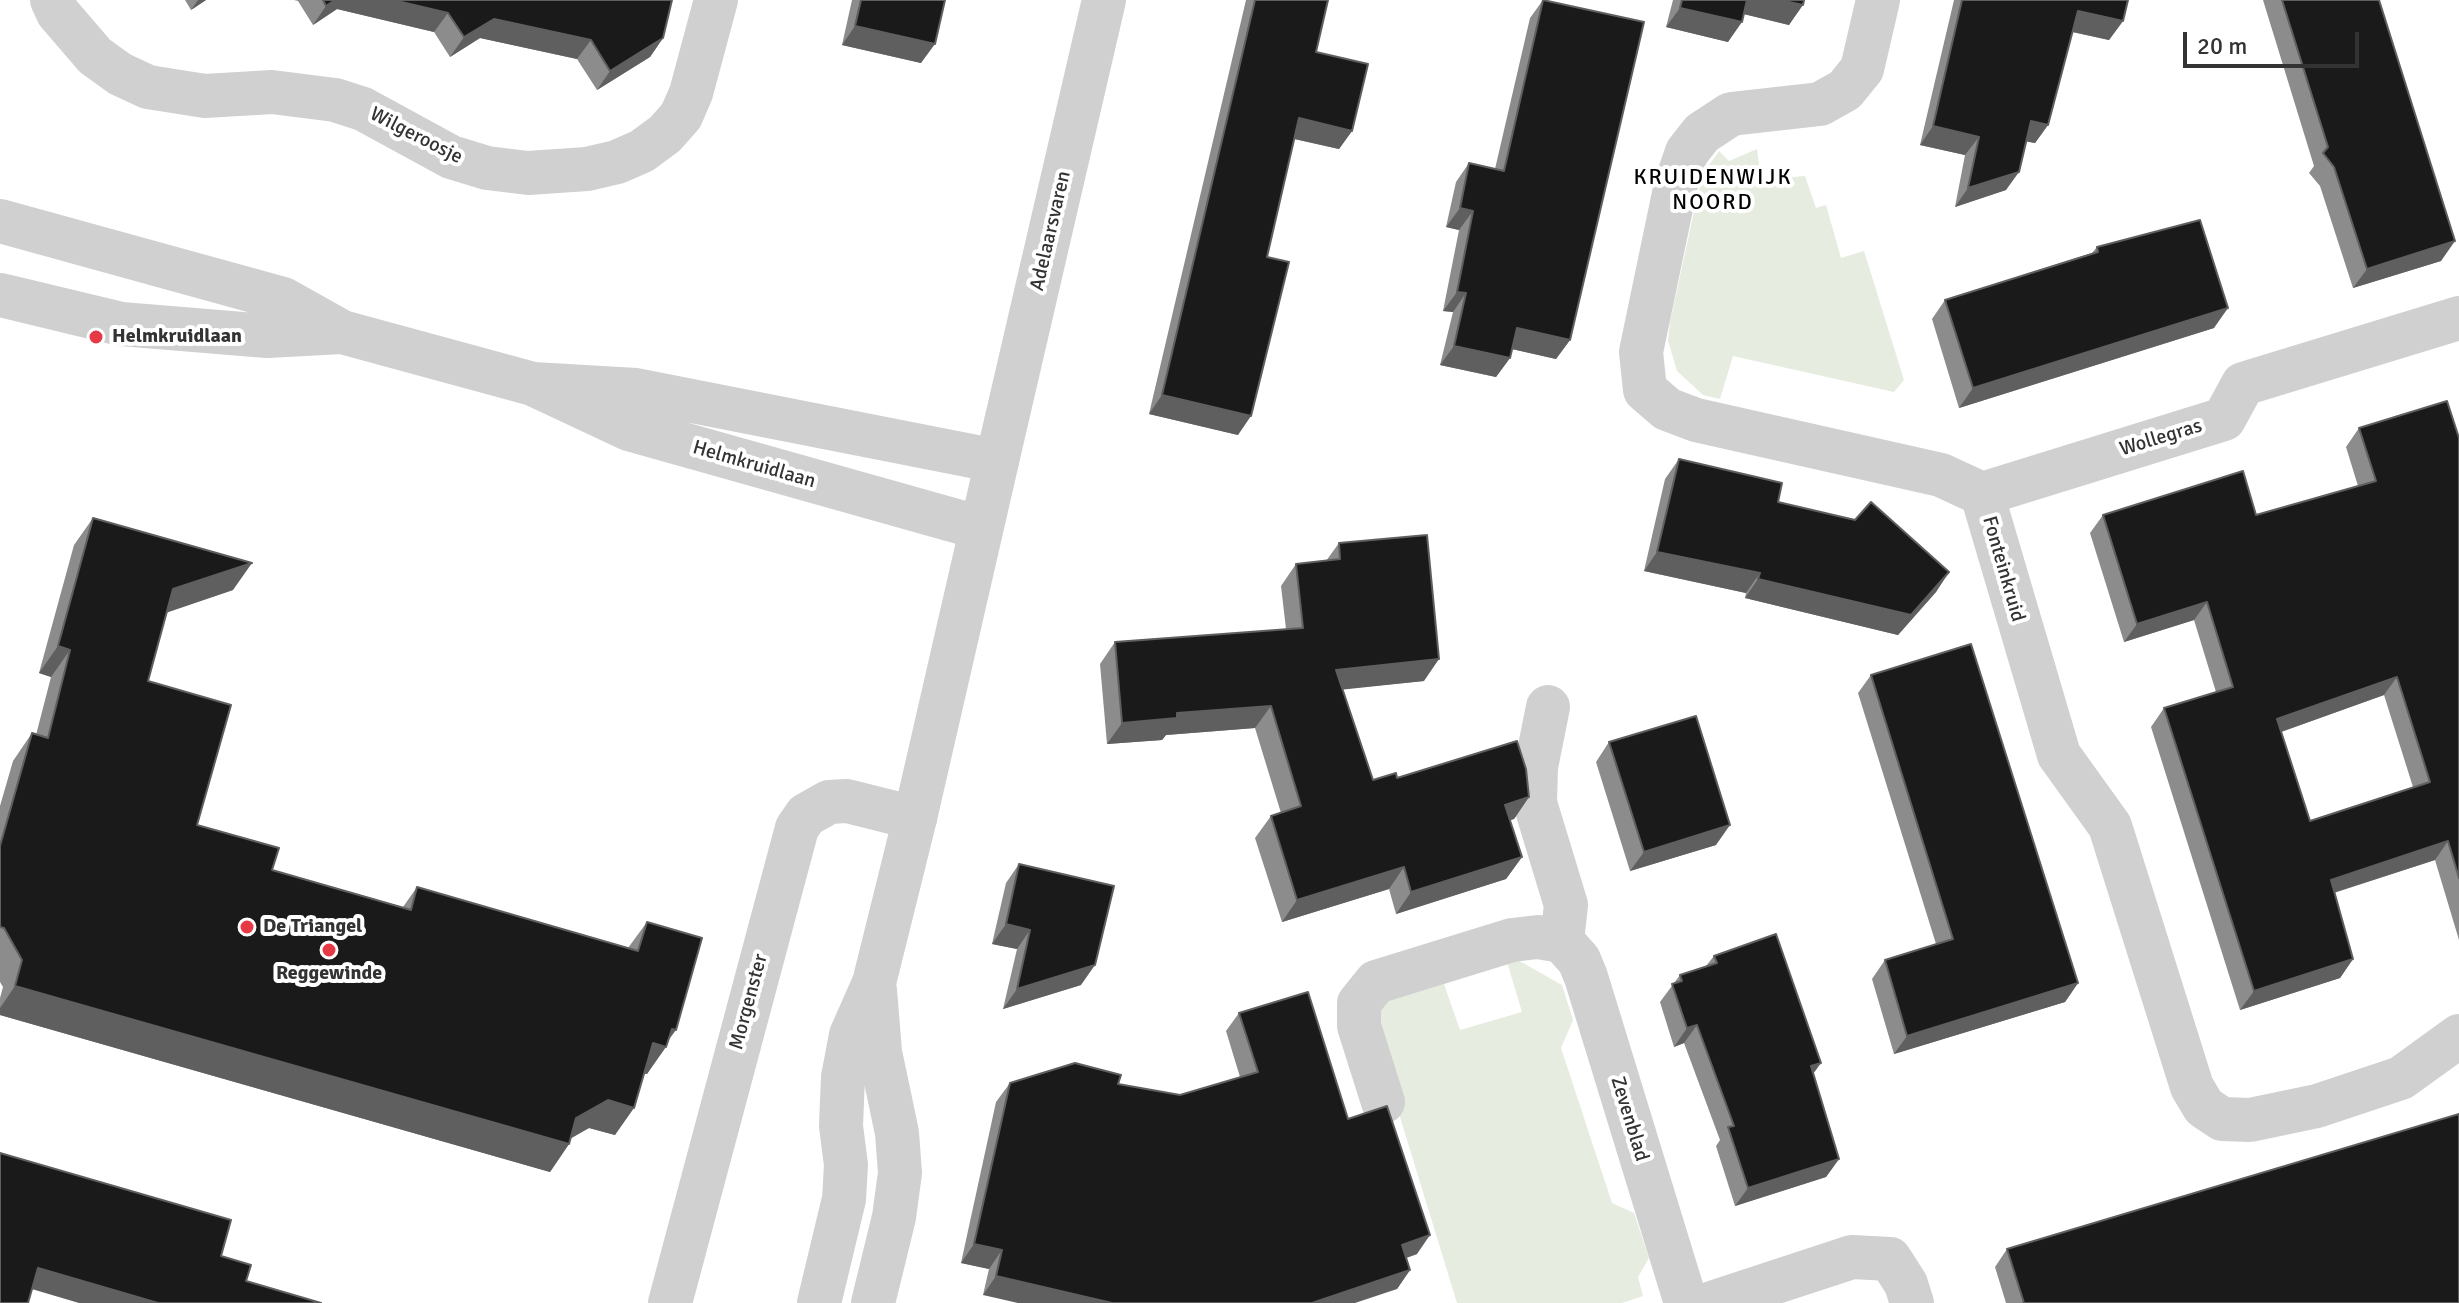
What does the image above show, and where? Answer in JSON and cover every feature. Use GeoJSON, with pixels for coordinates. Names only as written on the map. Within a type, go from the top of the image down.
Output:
{"type":"FeatureCollection","features":[{"type":"Feature","properties":{"kind":"street","name":"Wilgeroosje"},"geometry":{"type":"LineString","coordinates":[[52,0],[66,23],[95,56],[120,74],[148,87],[205,96],[272,92],[335,100],[363,109],[451,157],[487,168],[528,173],[587,169],[617,162],[642,151],[665,134],[681,116],[691,93],[716,0]]}},
{"type":"Feature","properties":{"kind":"street","name":"Adelaarsvaren"},"geometry":{"type":"LineString","coordinates":[[997,461],[1104,0]]}},
{"type":"Feature","properties":{"kind":"street","name":"Fonteinkruid"},"geometry":{"type":"LineString","coordinates":[[1878,0],[1862,69],[1845,90],[1820,104],[1731,114],[1702,133],[1687,152],[1676,184],[1641,352],[1645,390],[1667,409],[1696,420],[1941,475],[1982,494],[2059,755],[2110,826],[2192,1087],[2204,1107],[2222,1119],[2250,1120],[2317,1106],[2401,1078],[2459,1036]]}},
{"type":"Feature","properties":{"kind":"street","name":"Helmkruidlaan"},"geometry":{"type":"LineString","coordinates":[[0,221],[283,299],[342,332],[533,384],[629,429],[981,528]]}},
{"type":"Feature","properties":{"kind":"street","name":"Helmkruidlaan"},"geometry":{"type":"LineString","coordinates":[[0,295],[121,324],[267,336],[342,332]]}},
{"type":"Feature","properties":{"kind":"street","name":"Wollegras"},"geometry":{"type":"LineString","coordinates":[[1982,494],[2224,419],[2243,384],[2459,318]]}},
{"type":"Feature","properties":{"kind":"street","name":"Helmkruidlaan"},"geometry":{"type":"LineString","coordinates":[[533,384],[636,390],[997,461]]}},
{"type":"Feature","properties":{"kind":"street"},"geometry":{"type":"LineString","coordinates":[[819,1303],[844,1199],[846,1165],[841,1126],[843,1077],[851,1035],[874,983],[997,461]]}},
{"type":"Feature","properties":{"kind":"street"},"geometry":{"type":"LineString","coordinates":[[1383,1102],[1359,1026],[1359,1003],[1376,982],[1512,940],[1538,937],[1562,941],[1566,905],[1535,803],[1536,767],[1548,707]]}},
{"type":"Feature","properties":{"kind":"street","name":"Morgenster"},"geometry":{"type":"LineString","coordinates":[[670,1303],[797,828],[806,815],[829,802],[847,801],[915,818]]}},
{"type":"Feature","properties":{"kind":"street","name":"Zevenblad"},"geometry":{"type":"LineString","coordinates":[[1562,941],[1579,960],[1586,977],[1686,1303]]}},
{"type":"Feature","properties":{"kind":"street"},"geometry":{"type":"LineString","coordinates":[[873,1303],[894,1217],[900,1173],[897,1133],[880,1052],[874,983]]}},
{"type":"Feature","properties":{"kind":"street"},"geometry":{"type":"LineString","coordinates":[[1712,1303],[1852,1257],[1890,1259],[1906,1284],[1912,1303]]}},
{"type":"Feature","properties":{"kind":"shaded area"},"geometry":{"type":"Polygon","coordinates":[[[1757,149],[1761,180],[1805,176],[1816,208],[1826,205],[1841,258],[1864,251],[1904,380],[1894,392],[1733,356],[1720,399],[1703,395],[1677,371],[1668,341],[1670,322],[1702,175],[1719,151],[1729,161],[1757,149]]]}},
{"type":"Feature","properties":{"kind":"shaded area"},"geometry":{"type":"Polygon","coordinates":[[[1516,959],[1562,985],[1573,1020],[1561,1048],[1612,1203],[1634,1213],[1649,1258],[1638,1277],[1643,1296],[1622,1303],[1457,1303],[1369,1016],[1377,1004],[1444,984],[1460,1030],[1522,1012],[1507,962],[1516,959]]]}},
{"type":"Feature","properties":{"kind":"building"},"geometry":{"type":"Polygon","coordinates":[[[393,0],[672,0],[663,38],[610,71],[591,40],[494,19],[464,37],[448,13],[393,0]]]}},
{"type":"Feature","properties":{"kind":"building"},"geometry":{"type":"Polygon","coordinates":[[[861,0],[945,0],[935,44],[855,26],[861,0]]]}},
{"type":"Feature","properties":{"kind":"building"},"geometry":{"type":"Polygon","coordinates":[[[1255,0],[1328,0],[1316,52],[1368,64],[1352,131],[1299,118],[1267,257],[1289,262],[1251,416],[1162,395],[1255,0]]]}},
{"type":"Feature","properties":{"kind":"building"},"geometry":{"type":"Polygon","coordinates":[[[1543,0],[1644,22],[1570,340],[1517,328],[1510,358],[1454,346],[1466,293],[1457,292],[1473,211],[1460,208],[1469,163],[1504,171],[1543,0]]]}},
{"type":"Feature","properties":{"kind":"building"},"geometry":{"type":"Polygon","coordinates":[[[1682,0],[1747,0],[1742,22],[1680,8],[1682,0]]]}},
{"type":"Feature","properties":{"kind":"building"},"geometry":{"type":"Polygon","coordinates":[[[1780,0],[1804,0],[1803,5],[1780,0]]]}},
{"type":"Feature","properties":{"kind":"building"},"geometry":{"type":"Polygon","coordinates":[[[1962,0],[2128,0],[2123,21],[2078,11],[2048,125],[2031,121],[2019,172],[1968,188],[1979,137],[1933,126],[1962,0]]]}},
{"type":"Feature","properties":{"kind":"building"},"geometry":{"type":"Polygon","coordinates":[[[2282,0],[2379,0],[2455,241],[2367,269],[2334,167],[2323,153],[2328,147],[2282,0]]]}},
{"type":"Feature","properties":{"kind":"building"},"geometry":{"type":"Polygon","coordinates":[[[2200,220],[2228,308],[1973,388],[1945,300],[2098,252],[2097,247],[2200,220]]]}},
{"type":"Feature","properties":{"kind":"building"},"geometry":{"type":"Polygon","coordinates":[[[2447,401],[2459,438],[2459,878],[2448,841],[2331,880],[2353,959],[2254,991],[2164,708],[2233,687],[2207,602],[2137,624],[2103,515],[2243,471],[2256,515],[2376,481],[2359,428],[2447,401]],[[2397,677],[2277,719],[2310,821],[2430,782],[2397,677]]]}},
{"type":"Feature","properties":{"kind":"building"},"geometry":{"type":"Polygon","coordinates":[[[1679,459],[1782,483],[1778,502],[1855,520],[1871,502],[1949,572],[1911,615],[1758,579],[1760,573],[1657,552],[1679,459]]]}},
{"type":"Feature","properties":{"kind":"building"},"geometry":{"type":"Polygon","coordinates":[[[93,518],[252,563],[173,589],[148,681],[231,705],[197,825],[279,848],[272,870],[411,910],[417,887],[638,951],[647,922],[702,938],[676,1030],[672,1029],[666,1047],[653,1043],[634,1108],[608,1100],[576,1118],[569,1144],[15,986],[22,960],[4,928],[0,927],[0,846],[32,733],[48,738],[70,650],[58,646],[93,518]]]}},
{"type":"Feature","properties":{"kind":"building"},"geometry":{"type":"Polygon","coordinates":[[[1427,535],[1439,659],[1336,670],[1373,780],[1396,773],[1397,778],[1517,741],[1526,769],[1529,797],[1505,805],[1522,857],[1411,892],[1404,867],[1297,900],[1271,816],[1301,806],[1271,706],[1177,713],[1177,718],[1122,723],[1115,642],[1303,628],[1296,564],[1340,559],[1339,543],[1427,535]]]}},
{"type":"Feature","properties":{"kind":"building"},"geometry":{"type":"Polygon","coordinates":[[[1971,644],[2078,983],[1907,1036],[1885,960],[1953,939],[1871,675],[1971,644]]]}},
{"type":"Feature","properties":{"kind":"building"},"geometry":{"type":"Polygon","coordinates":[[[1696,716],[1730,825],[1644,852],[1609,742],[1696,716]]]}},
{"type":"Feature","properties":{"kind":"building"},"geometry":{"type":"Polygon","coordinates":[[[1019,864],[1114,886],[1095,965],[1017,989],[1030,930],[1006,924],[1019,864]]]}},
{"type":"Feature","properties":{"kind":"building"},"geometry":{"type":"Polygon","coordinates":[[[1776,934],[1821,1063],[1811,1066],[1839,1159],[1748,1188],[1728,1127],[1734,1126],[1697,1025],[1687,1028],[1672,984],[1682,981],[1680,975],[1717,963],[1714,956],[1776,934]]]}},
{"type":"Feature","properties":{"kind":"building"},"geometry":{"type":"Polygon","coordinates":[[[1308,992],[1348,1119],[1387,1106],[1430,1235],[1402,1245],[1410,1270],[1312,1303],[1112,1303],[996,1276],[1002,1250],[974,1244],[1010,1083],[1075,1063],[1121,1075],[1118,1084],[1180,1095],[1258,1072],[1239,1013],[1308,992]]]}},
{"type":"Feature","properties":{"kind":"building"},"geometry":{"type":"Polygon","coordinates":[[[2459,1114],[2459,1303],[2024,1303],[2007,1249],[2459,1114]]]}},
{"type":"Feature","properties":{"kind":"building"},"geometry":{"type":"Polygon","coordinates":[[[0,1153],[231,1220],[221,1256],[251,1265],[246,1281],[321,1303],[158,1303],[38,1268],[28,1303],[0,1303],[0,1153]]]}},
{"type":"Feature","properties":{"kind":"place","name":"Helmkruidlaan"},"geometry":{"type":"Point","coordinates":[96,337]}},
{"type":"Feature","properties":{"kind":"place","name":"De Triangel"},"geometry":{"type":"Point","coordinates":[247,927]}},
{"type":"Feature","properties":{"kind":"place","name":"Reggewinde"},"geometry":{"type":"Point","coordinates":[329,950]}},
{"type":"Feature","properties":{"kind":"district","name":"KRUIDENWIJK NOORD"},"geometry":{"type":"Point","coordinates":[1713,190]}}]}
